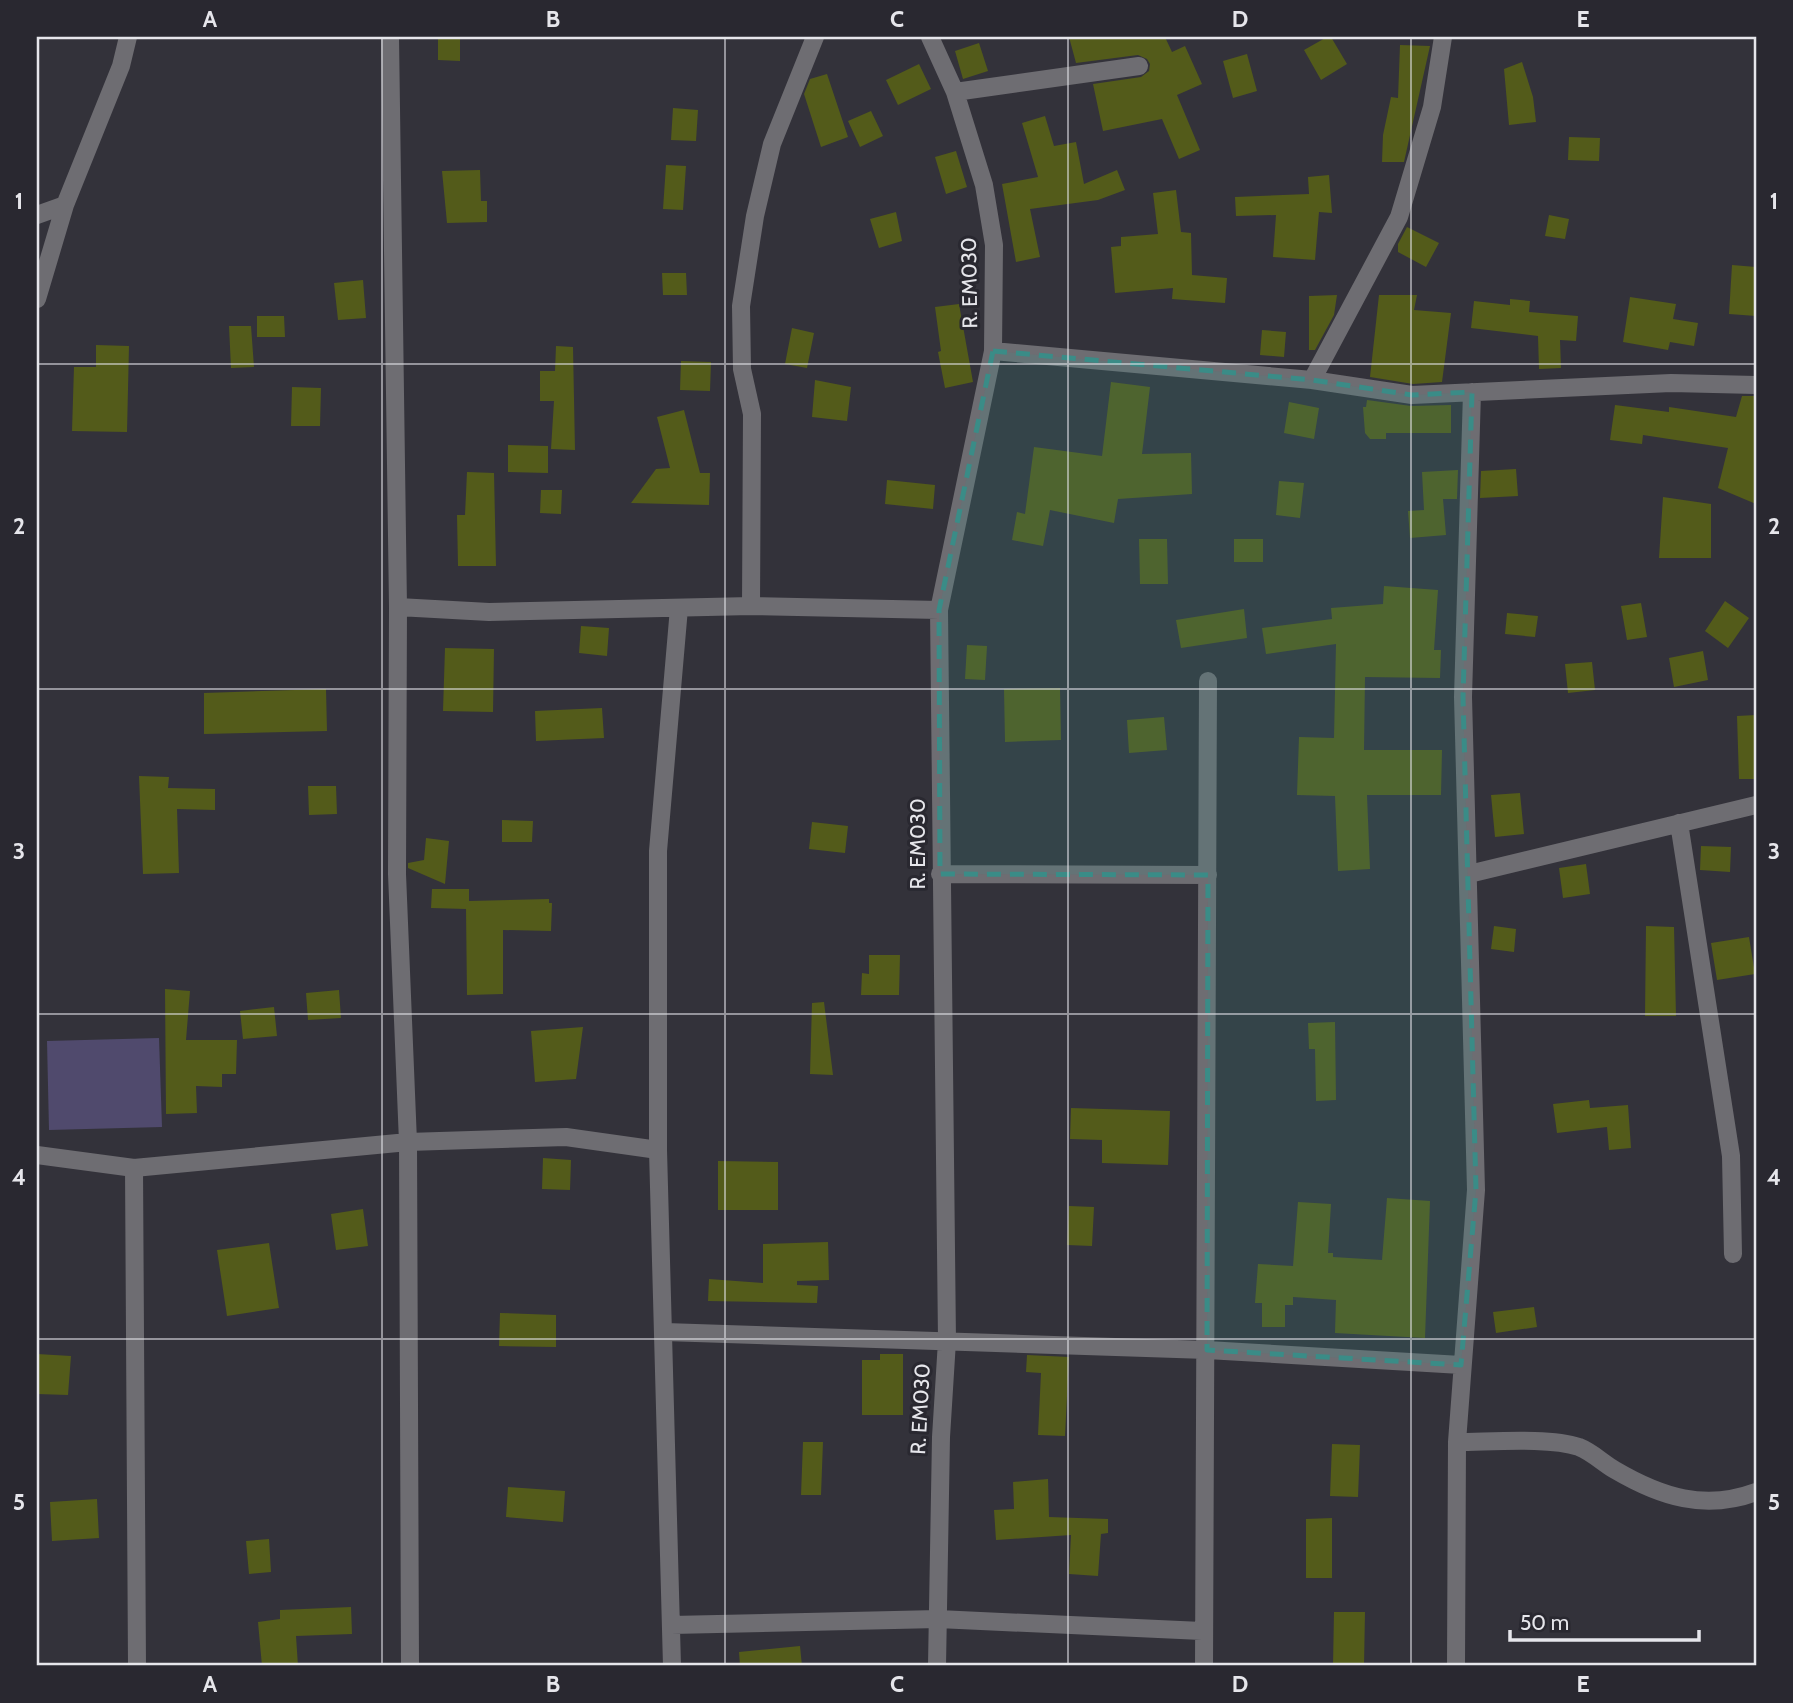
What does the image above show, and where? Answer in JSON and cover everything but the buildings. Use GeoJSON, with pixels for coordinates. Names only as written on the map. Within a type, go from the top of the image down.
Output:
{"type":"FeatureCollection","features":[{"type":"Feature","properties":{"kind":"street"},"geometry":{"type":"LineString","coordinates":[[37,299],[65,205],[121,66],[128,37]]}},
{"type":"Feature","properties":{"kind":"street"},"geometry":{"type":"LineString","coordinates":[[390,37],[398,607],[397,874],[408,1142],[410,1666]]}},
{"type":"Feature","properties":{"kind":"street"},"geometry":{"type":"LineString","coordinates":[[751,606],[752,414],[743,369],[741,306],[755,216],[772,144],[815,37]]}},
{"type":"Feature","properties":{"kind":"street","name":"R. EM030"},"geometry":{"type":"LineString","coordinates":[[930,37],[955,92],[984,185],[994,245],[993,351],[939,610],[947,1340],[937,1666]]}},
{"type":"Feature","properties":{"kind":"street"},"geometry":{"type":"LineString","coordinates":[[1312,380],[1399,217],[1432,107],[1443,37]]}},
{"type":"Feature","properties":{"kind":"street"},"geometry":{"type":"LineString","coordinates":[[955,92],[1139,66]]}},
{"type":"Feature","properties":{"kind":"street"},"geometry":{"type":"LineString","coordinates":[[37,215],[65,205]]}},
{"type":"Feature","properties":{"kind":"street"},"geometry":{"type":"LineString","coordinates":[[993,351],[1312,380],[1412,395],[1671,383],[1756,385]]}},
{"type":"Feature","properties":{"kind":"street"},"geometry":{"type":"LineString","coordinates":[[1456,1666],[1457,1442],[1476,1190],[1463,697],[1472,393]]}},
{"type":"Feature","properties":{"kind":"street"},"geometry":{"type":"LineString","coordinates":[[398,607],[489,612],[751,606],[939,610]]}},
{"type":"Feature","properties":{"kind":"street"},"geometry":{"type":"LineString","coordinates":[[672,1666],[658,1150],[658,851],[678,608]]}},
{"type":"Feature","properties":{"kind":"street"},"geometry":{"type":"LineString","coordinates":[[1204,1666],[1202,1631],[1207,1350],[1208,681]]}},
{"type":"Feature","properties":{"kind":"street"},"geometry":{"type":"LineString","coordinates":[[1469,874],[1756,805]]}},
{"type":"Feature","properties":{"kind":"street"},"geometry":{"type":"LineString","coordinates":[[1679,823],[1731,1156],[1733,1254]]}},
{"type":"Feature","properties":{"kind":"street"},"geometry":{"type":"LineString","coordinates":[[940,874],[1208,875]]}},
{"type":"Feature","properties":{"kind":"street"},"geometry":{"type":"LineString","coordinates":[[37,1155],[134,1168],[408,1142],[566,1137],[658,1150]]}},
{"type":"Feature","properties":{"kind":"street"},"geometry":{"type":"LineString","coordinates":[[134,1168],[137,1666]]}},
{"type":"Feature","properties":{"kind":"street"},"geometry":{"type":"LineString","coordinates":[[665,1332],[1207,1350],[1461,1365]]}},
{"type":"Feature","properties":{"kind":"street"},"geometry":{"type":"LineString","coordinates":[[1457,1442],[1573,1446],[1664,1496],[1702,1502],[1734,1500],[1756,1492]]}},
{"type":"Feature","properties":{"kind":"street"},"geometry":{"type":"LineString","coordinates":[[671,1625],[938,1619],[1202,1631]]}},
{"type":"Feature","properties":{"kind":"highlighted area"},"geometry":{"type":"Polygon","coordinates":[[[993,351],[1312,380],[1412,395],[1472,392],[1463,697],[1476,1190],[1461,1365],[1207,1350],[1208,875],[940,874],[939,610],[993,351]]]}},
{"type":"Feature","properties":{"kind":"shaded area"},"geometry":{"type":"Polygon","coordinates":[[[159,1038],[162,1127],[49,1130],[47,1041],[159,1038]]]}}]}
